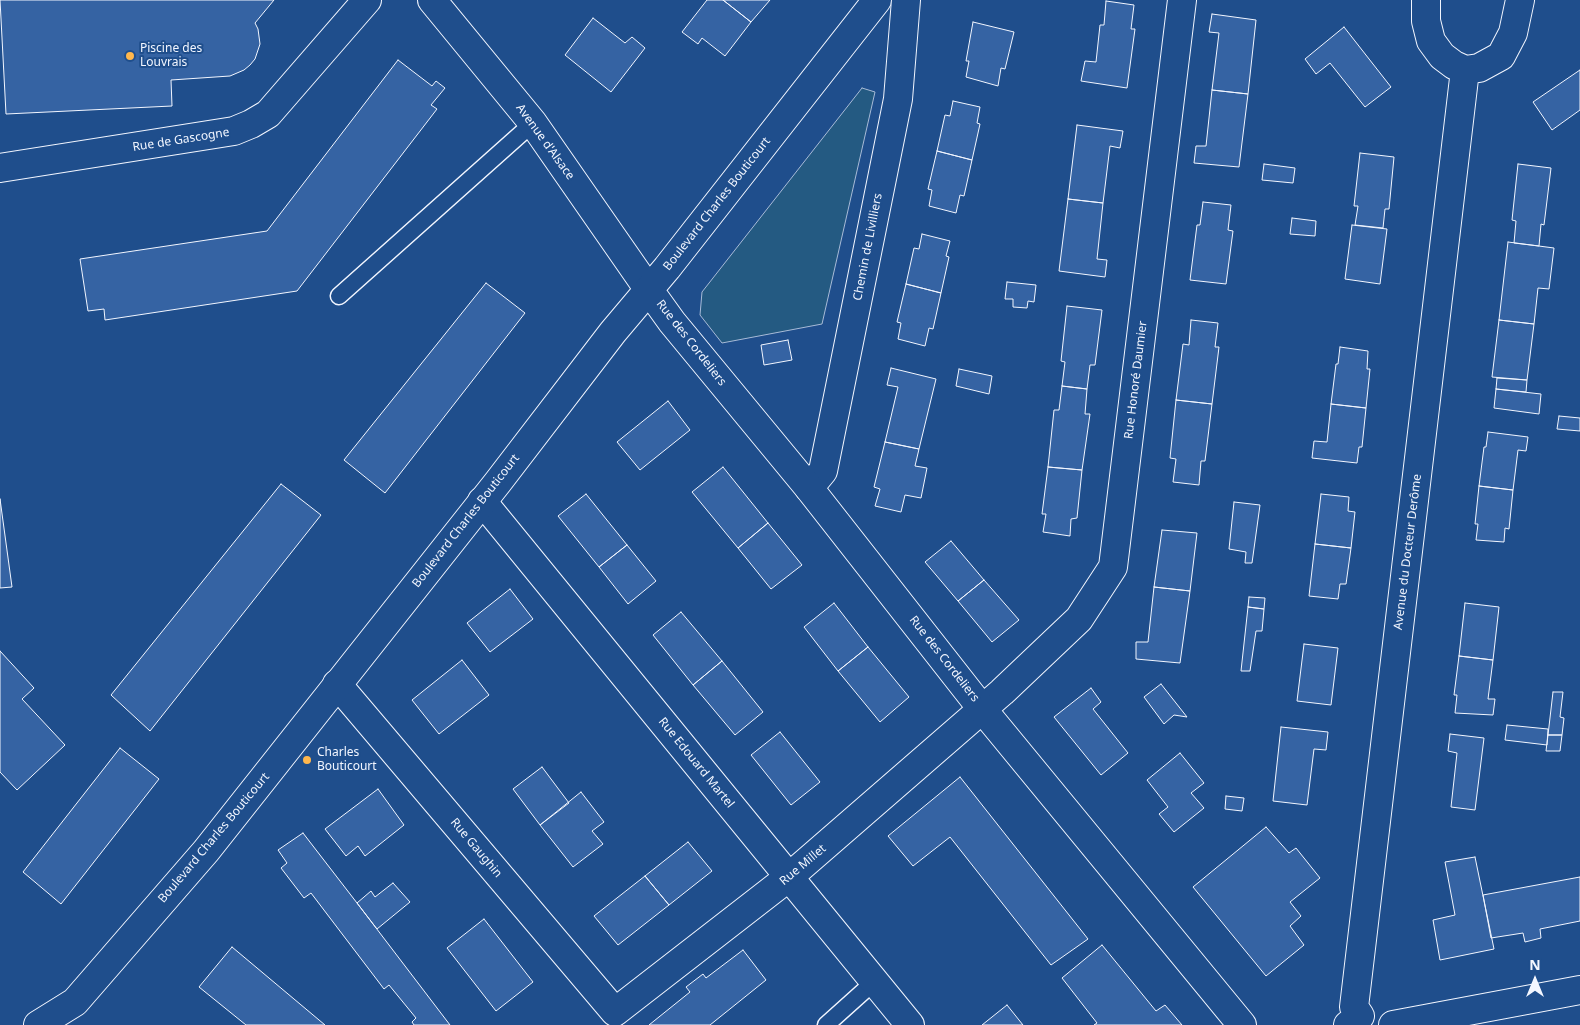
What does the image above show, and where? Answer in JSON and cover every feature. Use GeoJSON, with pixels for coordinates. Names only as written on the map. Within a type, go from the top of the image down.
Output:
{"type":"FeatureCollection","features":[{"type":"Feature","properties":{"kind":"street","name":"Rue de Gascogne"},"geometry":{"type":"LineString","coordinates":[[0,168],[234,131],[251,124],[268,114],[367,0]]}},
{"type":"Feature","properties":{"kind":"street","name":"Avenue d'Alsace"},"geometry":{"type":"LineString","coordinates":[[432,0],[533,123],[649,290]]}},
{"type":"Feature","properties":{"kind":"street","name":"Boulevard Charles Bouticourt"},"geometry":{"type":"LineString","coordinates":[[38,1025],[75,1002],[206,851],[613,332],[649,290],[877,0]]}},
{"type":"Feature","properties":{"kind":"street","name":"Chemin de Livilliers"},"geometry":{"type":"LineString","coordinates":[[809,488],[823,471],[898,99],[906,0]]}},
{"type":"Feature","properties":{"kind":"street","name":"Rue Honoré Daumier"},"geometry":{"type":"LineString","coordinates":[[984,710],[1079,618],[1113,567],[1182,0]]}},
{"type":"Feature","properties":{"kind":"street"},"geometry":{"type":"LineString","coordinates":[[1426,0],[1426,21],[1431,41],[1442,56],[1465,70],[1479,68],[1501,56],[1514,33],[1520,0]]}},
{"type":"Feature","properties":{"kind":"street","name":"Avenue du Docteur Derôme"},"geometry":{"type":"LineString","coordinates":[[1359,1022],[1354,1007],[1465,70]]}},
{"type":"Feature","properties":{"kind":"street","name":"Rue des Cordeliers"},"geometry":{"type":"LineString","coordinates":[[649,290],[672,322],[809,488],[984,710],[1242,1025]]}},
{"type":"Feature","properties":{"kind":"street","name":"Rue Edouard Martel"},"geometry":{"type":"LineString","coordinates":[[482,501],[910,1025]]}},
{"type":"Feature","properties":{"kind":"street","name":"Rue Gaughin"},"geometry":{"type":"LineString","coordinates":[[338,684],[614,1012]]}},
{"type":"Feature","properties":{"kind":"street","name":"Rue Millet"},"geometry":{"type":"LineString","coordinates":[[614,1012],[789,878],[984,710]]}},
{"type":"Feature","properties":{"kind":"street"},"geometry":{"type":"LineString","coordinates":[[1393,1025],[1580,990]]}},
{"type":"Feature","properties":{"kind":"lane"},"geometry":{"type":"LineString","coordinates":[[339,296],[533,123]]}},
{"type":"Feature","properties":{"kind":"lane"},"geometry":{"type":"LineString","coordinates":[[826,1025],[875,981]]}},
{"type":"Feature","properties":{"kind":"shaded area"},"geometry":{"type":"Polygon","coordinates":[[[862,88],[875,92],[822,324],[722,343],[700,315],[702,292],[862,88]]]}},
{"type":"Feature","properties":{"kind":"building","name":"Piscine des Louvrais"},"geometry":{"type":"Polygon","coordinates":[[[0,0],[274,0],[255,23],[258,29],[260,44],[255,59],[250,65],[230,76],[171,80],[172,106],[6,114],[0,0]]]}},
{"type":"Feature","properties":{"kind":"building"},"geometry":{"type":"Polygon","coordinates":[[[707,0],[723,0],[751,22],[725,56],[702,38],[698,44],[682,32],[707,0]]]}},
{"type":"Feature","properties":{"kind":"building"},"geometry":{"type":"Polygon","coordinates":[[[723,0],[770,0],[751,22],[723,0]]]}},
{"type":"Feature","properties":{"kind":"building"},"geometry":{"type":"Polygon","coordinates":[[[1106,1],[1134,5],[1131,29],[1135,29],[1127,88],[1081,81],[1085,61],[1096,62],[1100,25],[1104,25],[1106,1]]]}},
{"type":"Feature","properties":{"kind":"building"},"geometry":{"type":"Polygon","coordinates":[[[1212,14],[1256,20],[1248,94],[1212,90],[1219,33],[1209,32],[1212,14]]]}},
{"type":"Feature","properties":{"kind":"building"},"geometry":{"type":"Polygon","coordinates":[[[593,18],[625,43],[632,37],[645,48],[611,92],[565,55],[593,18]]]}},
{"type":"Feature","properties":{"kind":"building"},"geometry":{"type":"Polygon","coordinates":[[[973,22],[1014,32],[1005,69],[1001,68],[998,86],[966,77],[969,61],[966,61],[973,22]]]}},
{"type":"Feature","properties":{"kind":"building"},"geometry":{"type":"Polygon","coordinates":[[[1344,27],[1391,87],[1365,107],[1330,63],[1316,74],[1305,59],[1344,27]]]}},
{"type":"Feature","properties":{"kind":"building"},"geometry":{"type":"Polygon","coordinates":[[[398,60],[432,86],[436,81],[445,88],[431,105],[437,109],[297,291],[105,320],[104,309],[88,311],[80,259],[267,231],[398,60]]]}},
{"type":"Feature","properties":{"kind":"building"},"geometry":{"type":"Polygon","coordinates":[[[1580,70],[1580,110],[1552,130],[1533,102],[1580,70]]]}},
{"type":"Feature","properties":{"kind":"building"},"geometry":{"type":"Polygon","coordinates":[[[1212,90],[1248,94],[1239,167],[1194,163],[1196,146],[1206,146],[1212,90]]]}},
{"type":"Feature","properties":{"kind":"building"},"geometry":{"type":"Polygon","coordinates":[[[953,101],[980,107],[977,123],[980,124],[972,160],[937,151],[945,115],[950,116],[953,101]]]}},
{"type":"Feature","properties":{"kind":"building"},"geometry":{"type":"Polygon","coordinates":[[[1077,125],[1123,131],[1120,148],[1110,146],[1103,203],[1068,199],[1077,125]]]}},
{"type":"Feature","properties":{"kind":"building"},"geometry":{"type":"Polygon","coordinates":[[[937,151],[972,160],[964,196],[960,195],[956,213],[929,206],[932,190],[928,189],[937,151]]]}},
{"type":"Feature","properties":{"kind":"building"},"geometry":{"type":"Polygon","coordinates":[[[1360,153],[1394,157],[1389,209],[1385,209],[1383,228],[1355,225],[1358,206],[1354,206],[1360,153]]]}},
{"type":"Feature","properties":{"kind":"building"},"geometry":{"type":"Polygon","coordinates":[[[1264,164],[1295,168],[1293,183],[1262,180],[1264,164]]]}},
{"type":"Feature","properties":{"kind":"building"},"geometry":{"type":"Polygon","coordinates":[[[1518,164],[1551,168],[1544,225],[1541,224],[1539,246],[1514,243],[1516,221],[1512,220],[1518,164]]]}},
{"type":"Feature","properties":{"kind":"building"},"geometry":{"type":"Polygon","coordinates":[[[1068,199],[1103,203],[1097,259],[1107,260],[1105,277],[1059,271],[1068,199]]]}},
{"type":"Feature","properties":{"kind":"building"},"geometry":{"type":"Polygon","coordinates":[[[1203,202],[1231,205],[1228,230],[1233,231],[1226,284],[1190,280],[1197,225],[1200,225],[1203,202]]]}},
{"type":"Feature","properties":{"kind":"building"},"geometry":{"type":"Polygon","coordinates":[[[1292,218],[1316,221],[1315,236],[1290,234],[1292,218]]]}},
{"type":"Feature","properties":{"kind":"building"},"geometry":{"type":"Polygon","coordinates":[[[1352,225],[1387,229],[1380,284],[1345,279],[1352,225]]]}},
{"type":"Feature","properties":{"kind":"building"},"geometry":{"type":"Polygon","coordinates":[[[922,234],[950,241],[946,256],[949,257],[941,293],[906,284],[914,248],[919,249],[922,234]]]}},
{"type":"Feature","properties":{"kind":"building"},"geometry":{"type":"Polygon","coordinates":[[[1508,242],[1554,248],[1549,289],[1538,288],[1534,324],[1499,320],[1508,242]]]}},
{"type":"Feature","properties":{"kind":"building"},"geometry":{"type":"Polygon","coordinates":[[[1007,282],[1036,285],[1034,302],[1028,301],[1027,308],[1013,307],[1013,299],[1005,299],[1007,282]]]}},
{"type":"Feature","properties":{"kind":"building"},"geometry":{"type":"Polygon","coordinates":[[[486,283],[525,313],[385,493],[344,460],[486,283]]]}},
{"type":"Feature","properties":{"kind":"building"},"geometry":{"type":"Polygon","coordinates":[[[906,284],[941,293],[933,329],[929,328],[925,346],[898,339],[901,323],[897,322],[906,284]]]}},
{"type":"Feature","properties":{"kind":"building"},"geometry":{"type":"Polygon","coordinates":[[[1067,306],[1102,310],[1095,365],[1090,365],[1087,389],[1062,386],[1065,362],[1061,361],[1067,306]]]}},
{"type":"Feature","properties":{"kind":"building"},"geometry":{"type":"Polygon","coordinates":[[[1191,320],[1218,323],[1215,347],[1219,347],[1212,404],[1176,400],[1183,344],[1189,345],[1191,320]]]}},
{"type":"Feature","properties":{"kind":"building"},"geometry":{"type":"Polygon","coordinates":[[[1499,320],[1534,324],[1527,380],[1492,377],[1499,320]]]}},
{"type":"Feature","properties":{"kind":"building"},"geometry":{"type":"Polygon","coordinates":[[[788,340],[792,360],[764,365],[761,345],[788,340]]]}},
{"type":"Feature","properties":{"kind":"building"},"geometry":{"type":"Polygon","coordinates":[[[1340,347],[1368,351],[1367,369],[1370,369],[1366,408],[1331,404],[1340,347]]]}},
{"type":"Feature","properties":{"kind":"building"},"geometry":{"type":"Polygon","coordinates":[[[891,368],[936,379],[919,449],[885,442],[898,387],[887,385],[891,368]]]}},
{"type":"Feature","properties":{"kind":"building"},"geometry":{"type":"Polygon","coordinates":[[[959,369],[992,376],[989,394],[956,386],[959,369]]]}},
{"type":"Feature","properties":{"kind":"building"},"geometry":{"type":"Polygon","coordinates":[[[1497,378],[1527,380],[1526,392],[1496,389],[1497,378]]]}},
{"type":"Feature","properties":{"kind":"building"},"geometry":{"type":"Polygon","coordinates":[[[1062,386],[1087,389],[1085,414],[1090,414],[1082,470],[1048,467],[1054,410],[1059,410],[1062,386]]]}},
{"type":"Feature","properties":{"kind":"building"},"geometry":{"type":"Polygon","coordinates":[[[1496,389],[1541,394],[1539,414],[1494,408],[1496,389]]]}},
{"type":"Feature","properties":{"kind":"building"},"geometry":{"type":"Polygon","coordinates":[[[1176,400],[1212,404],[1205,461],[1201,461],[1199,485],[1173,482],[1176,459],[1170,458],[1176,400]]]}},
{"type":"Feature","properties":{"kind":"building"},"geometry":{"type":"Polygon","coordinates":[[[668,401],[690,430],[640,470],[617,442],[668,401]]]}},
{"type":"Feature","properties":{"kind":"building"},"geometry":{"type":"Polygon","coordinates":[[[1331,404],[1366,408],[1362,447],[1359,447],[1357,463],[1312,458],[1314,441],[1327,442],[1331,404]]]}},
{"type":"Feature","properties":{"kind":"building"},"geometry":{"type":"Polygon","coordinates":[[[1559,416],[1580,418],[1580,431],[1557,429],[1559,416]]]}},
{"type":"Feature","properties":{"kind":"building"},"geometry":{"type":"Polygon","coordinates":[[[1488,432],[1528,437],[1526,451],[1518,450],[1513,490],[1479,486],[1488,432]]]}},
{"type":"Feature","properties":{"kind":"building"},"geometry":{"type":"Polygon","coordinates":[[[885,442],[919,449],[915,466],[927,468],[921,498],[905,495],[901,512],[875,506],[880,489],[874,487],[885,442]]]}},
{"type":"Feature","properties":{"kind":"building"},"geometry":{"type":"Polygon","coordinates":[[[723,467],[768,523],[738,548],[692,492],[723,467]]]}},
{"type":"Feature","properties":{"kind":"building"},"geometry":{"type":"Polygon","coordinates":[[[1048,467],[1082,470],[1077,518],[1071,519],[1070,536],[1043,532],[1046,514],[1042,514],[1048,467]]]}},
{"type":"Feature","properties":{"kind":"building"},"geometry":{"type":"Polygon","coordinates":[[[281,484],[321,515],[150,731],[111,695],[281,484]]]}},
{"type":"Feature","properties":{"kind":"building"},"geometry":{"type":"Polygon","coordinates":[[[1479,486],[1513,490],[1509,529],[1505,528],[1504,542],[1476,540],[1478,524],[1475,524],[1479,486]]]}},
{"type":"Feature","properties":{"kind":"building"},"geometry":{"type":"Polygon","coordinates":[[[586,494],[627,545],[599,567],[558,516],[586,494]]]}},
{"type":"Feature","properties":{"kind":"building"},"geometry":{"type":"Polygon","coordinates":[[[1321,494],[1349,497],[1348,511],[1355,512],[1351,548],[1315,544],[1321,494]]]}},
{"type":"Feature","properties":{"kind":"building"},"geometry":{"type":"Polygon","coordinates":[[[0,499],[12,587],[0,588],[0,499]]]}},
{"type":"Feature","properties":{"kind":"building"},"geometry":{"type":"Polygon","coordinates":[[[1234,502],[1260,505],[1252,563],[1245,563],[1246,552],[1229,549],[1234,502]]]}},
{"type":"Feature","properties":{"kind":"building"},"geometry":{"type":"Polygon","coordinates":[[[768,523],[802,565],[771,589],[738,548],[768,523]]]}},
{"type":"Feature","properties":{"kind":"building"},"geometry":{"type":"Polygon","coordinates":[[[1162,530],[1197,533],[1190,591],[1154,587],[1162,530]]]}},
{"type":"Feature","properties":{"kind":"building"},"geometry":{"type":"Polygon","coordinates":[[[951,541],[984,580],[958,601],[925,562],[951,541]]]}},
{"type":"Feature","properties":{"kind":"building"},"geometry":{"type":"Polygon","coordinates":[[[1315,544],[1351,548],[1346,584],[1340,584],[1338,599],[1309,596],[1315,544]]]}},
{"type":"Feature","properties":{"kind":"building"},"geometry":{"type":"Polygon","coordinates":[[[627,545],[656,581],[628,604],[599,567],[627,545]]]}},
{"type":"Feature","properties":{"kind":"building"},"geometry":{"type":"Polygon","coordinates":[[[984,580],[1019,620],[992,642],[958,601],[984,580]]]}},
{"type":"Feature","properties":{"kind":"building"},"geometry":{"type":"Polygon","coordinates":[[[1154,587],[1190,591],[1180,663],[1136,659],[1136,642],[1148,642],[1154,587]]]}},
{"type":"Feature","properties":{"kind":"building"},"geometry":{"type":"Polygon","coordinates":[[[510,589],[533,619],[490,652],[467,623],[510,589]]]}},
{"type":"Feature","properties":{"kind":"building"},"geometry":{"type":"Polygon","coordinates":[[[1249,597],[1265,598],[1264,609],[1248,607],[1249,597]]]}},
{"type":"Feature","properties":{"kind":"building"},"geometry":{"type":"Polygon","coordinates":[[[834,603],[868,647],[838,671],[804,627],[834,603]]]}},
{"type":"Feature","properties":{"kind":"building"},"geometry":{"type":"Polygon","coordinates":[[[1465,603],[1499,607],[1493,660],[1459,656],[1465,603]]]}},
{"type":"Feature","properties":{"kind":"building"},"geometry":{"type":"Polygon","coordinates":[[[1248,607],[1264,609],[1262,631],[1256,631],[1250,671],[1241,671],[1248,607]]]}},
{"type":"Feature","properties":{"kind":"building"},"geometry":{"type":"Polygon","coordinates":[[[681,612],[722,661],[693,685],[653,635],[681,612]]]}},
{"type":"Feature","properties":{"kind":"building"},"geometry":{"type":"Polygon","coordinates":[[[1304,644],[1338,648],[1331,705],[1297,701],[1304,644]]]}},
{"type":"Feature","properties":{"kind":"building"},"geometry":{"type":"Polygon","coordinates":[[[868,647],[909,697],[880,722],[838,671],[868,647]]]}},
{"type":"Feature","properties":{"kind":"building"},"geometry":{"type":"Polygon","coordinates":[[[0,651],[34,688],[22,699],[65,745],[17,790],[0,772],[0,651]]]}},
{"type":"Feature","properties":{"kind":"building"},"geometry":{"type":"Polygon","coordinates":[[[1459,656],[1493,660],[1488,699],[1495,699],[1493,715],[1455,713],[1457,695],[1454,695],[1459,656]]]}},
{"type":"Feature","properties":{"kind":"building"},"geometry":{"type":"Polygon","coordinates":[[[462,660],[489,695],[439,734],[412,700],[462,660]]]}},
{"type":"Feature","properties":{"kind":"building"},"geometry":{"type":"Polygon","coordinates":[[[722,661],[763,712],[735,735],[693,685],[722,661]]]}},
{"type":"Feature","properties":{"kind":"building"},"geometry":{"type":"Polygon","coordinates":[[[1161,684],[1187,717],[1174,715],[1164,724],[1144,697],[1161,684]]]}},
{"type":"Feature","properties":{"kind":"building"},"geometry":{"type":"Polygon","coordinates":[[[1091,688],[1101,702],[1093,709],[1128,753],[1101,775],[1054,717],[1091,688]]]}},
{"type":"Feature","properties":{"kind":"building"},"geometry":{"type":"Polygon","coordinates":[[[1553,692],[1563,692],[1560,717],[1564,718],[1562,735],[1548,735],[1553,692]]]}},
{"type":"Feature","properties":{"kind":"building"},"geometry":{"type":"Polygon","coordinates":[[[1507,725],[1548,729],[1547,745],[1505,740],[1507,725]]]}},
{"type":"Feature","properties":{"kind":"building"},"geometry":{"type":"Polygon","coordinates":[[[1281,727],[1328,732],[1326,750],[1314,749],[1307,805],[1273,801],[1281,727]]]}},
{"type":"Feature","properties":{"kind":"building"},"geometry":{"type":"Polygon","coordinates":[[[780,732],[820,782],[791,805],[751,755],[780,732]]]}},
{"type":"Feature","properties":{"kind":"building"},"geometry":{"type":"Polygon","coordinates":[[[1450,734],[1484,738],[1475,810],[1451,807],[1457,753],[1448,751],[1450,734]]]}},
{"type":"Feature","properties":{"kind":"building"},"geometry":{"type":"Polygon","coordinates":[[[1548,735],[1562,735],[1560,751],[1546,751],[1548,735]]]}},
{"type":"Feature","properties":{"kind":"building"},"geometry":{"type":"Polygon","coordinates":[[[120,748],[159,779],[61,904],[23,872],[120,748]]]}},
{"type":"Feature","properties":{"kind":"building"},"geometry":{"type":"Polygon","coordinates":[[[1180,753],[1204,783],[1191,793],[1204,808],[1174,832],[1159,814],[1168,807],[1147,780],[1180,753]]]}},
{"type":"Feature","properties":{"kind":"building"},"geometry":{"type":"Polygon","coordinates":[[[542,767],[569,803],[540,825],[513,789],[542,767]]]}},
{"type":"Feature","properties":{"kind":"building"},"geometry":{"type":"Polygon","coordinates":[[[960,777],[1088,939],[1051,965],[950,837],[913,866],[888,836],[960,777]]]}},
{"type":"Feature","properties":{"kind":"building"},"geometry":{"type":"Polygon","coordinates":[[[378,789],[404,825],[365,856],[358,846],[346,856],[325,829],[378,789]]]}},
{"type":"Feature","properties":{"kind":"building"},"geometry":{"type":"Polygon","coordinates":[[[581,792],[604,822],[592,831],[603,844],[573,867],[540,825],[581,792]]]}},
{"type":"Feature","properties":{"kind":"building"},"geometry":{"type":"Polygon","coordinates":[[[1226,796],[1244,798],[1242,811],[1225,809],[1226,796]]]}},
{"type":"Feature","properties":{"kind":"building"},"geometry":{"type":"Polygon","coordinates":[[[1266,827],[1289,853],[1296,848],[1320,878],[1290,902],[1301,916],[1290,926],[1304,945],[1266,976],[1193,887],[1266,827]]]}},
{"type":"Feature","properties":{"kind":"building"},"geometry":{"type":"Polygon","coordinates":[[[303,833],[450,1025],[414,1025],[412,1022],[416,1018],[389,985],[384,989],[311,893],[304,898],[281,868],[287,863],[278,850],[303,833]]]}},
{"type":"Feature","properties":{"kind":"building"},"geometry":{"type":"Polygon","coordinates":[[[688,842],[712,871],[669,905],[645,876],[688,842]]]}},
{"type":"Feature","properties":{"kind":"building"},"geometry":{"type":"Polygon","coordinates":[[[1475,857],[1494,949],[1440,960],[1433,920],[1455,915],[1445,862],[1475,857]]]}},
{"type":"Feature","properties":{"kind":"building"},"geometry":{"type":"Polygon","coordinates":[[[645,876],[669,905],[618,945],[594,916],[645,876]]]}},
{"type":"Feature","properties":{"kind":"building"},"geometry":{"type":"Polygon","coordinates":[[[1580,877],[1580,921],[1540,929],[1541,938],[1525,942],[1523,933],[1491,938],[1483,895],[1580,877]]]}},
{"type":"Feature","properties":{"kind":"building"},"geometry":{"type":"Polygon","coordinates":[[[393,883],[410,902],[377,929],[357,903],[371,891],[375,897],[393,883]]]}},
{"type":"Feature","properties":{"kind":"building"},"geometry":{"type":"Polygon","coordinates":[[[484,919],[533,982],[496,1011],[447,948],[484,919]]]}},
{"type":"Feature","properties":{"kind":"building"},"geometry":{"type":"Polygon","coordinates":[[[1102,945],[1156,1011],[1165,1005],[1182,1025],[1094,1025],[1097,1023],[1062,978],[1102,945]]]}},
{"type":"Feature","properties":{"kind":"building"},"geometry":{"type":"Polygon","coordinates":[[[232,947],[325,1025],[246,1025],[199,987],[232,947]]]}},
{"type":"Feature","properties":{"kind":"building"},"geometry":{"type":"Polygon","coordinates":[[[743,950],[766,980],[710,1025],[649,1025],[690,992],[686,987],[703,974],[706,978],[743,950]]]}},
{"type":"Feature","properties":{"kind":"building"},"geometry":{"type":"Polygon","coordinates":[[[1007,1005],[1023,1025],[982,1025],[1007,1005]]]}},
{"type":"Feature","properties":{"kind":"place","name":"Piscine des Louvrais"},"geometry":{"type":"Point","coordinates":[130,56]}},
{"type":"Feature","properties":{"kind":"place","name":"Charles Bouticourt"},"geometry":{"type":"Point","coordinates":[307,760]}}]}
